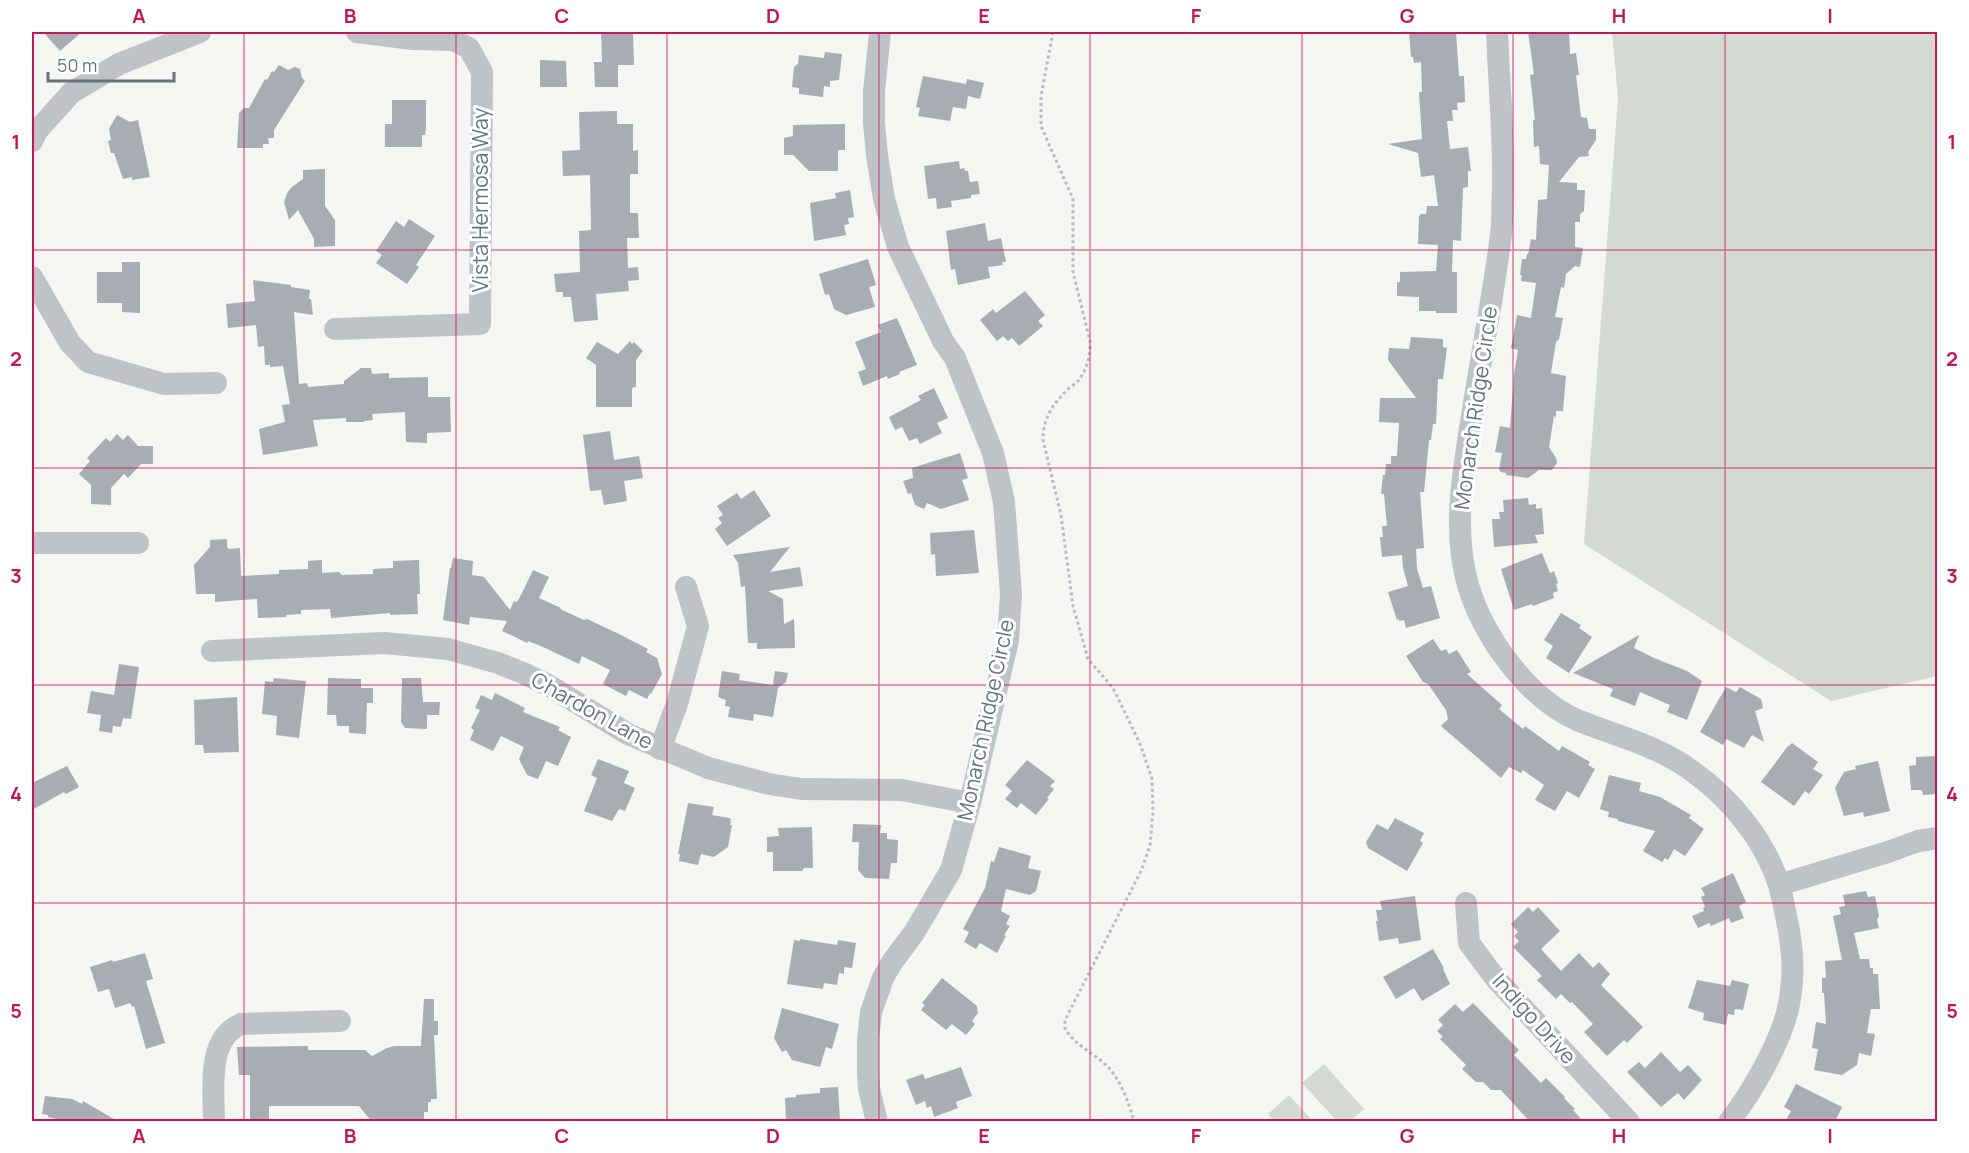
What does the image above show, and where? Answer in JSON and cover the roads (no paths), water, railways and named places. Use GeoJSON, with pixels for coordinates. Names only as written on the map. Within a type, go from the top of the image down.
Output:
{"type":"FeatureCollection","features":[{"type":"Feature","properties":{"kind":"street"},"geometry":{"type":"LineString","coordinates":[[32,141],[37,131],[71,93],[160,40],[200,32]]}},
{"type":"Feature","properties":{"kind":"street","name":"Vista Hermosa Way"},"geometry":{"type":"LineString","coordinates":[[334,329],[480,324],[482,72],[469,48],[453,40],[413,39],[357,32]]}},
{"type":"Feature","properties":{"kind":"street","name":"Monarch Ridge Circle"},"geometry":{"type":"LineString","coordinates":[[877,1122],[870,1097],[868,1072],[869,1026],[876,995],[892,962],[914,933],[951,870],[970,803],[1008,640],[1011,594],[1004,502],[993,453],[955,358],[943,341],[898,248],[889,217],[882,186],[874,123],[874,92],[880,32]]}},
{"type":"Feature","properties":{"kind":"street","name":"Monarch Ridge Circle"},"geometry":{"type":"LineString","coordinates":[[1497,32],[1503,156],[1502,230],[1462,483],[1460,548],[1463,567],[1483,623],[1520,677],[1574,718],[1654,748],[1707,782],[1750,829],[1762,849],[1779,885],[1791,936],[1793,972],[1789,1007],[1778,1041],[1729,1122]]}},
{"type":"Feature","properties":{"kind":"street"},"geometry":{"type":"LineString","coordinates":[[32,277],[70,343],[88,362],[164,384],[216,383]]}},
{"type":"Feature","properties":{"kind":"street"},"geometry":{"type":"LineString","coordinates":[[32,543],[138,543]]}},
{"type":"Feature","properties":{"kind":"street"},"geometry":{"type":"LineString","coordinates":[[660,749],[676,704],[698,626],[686,586]]}},
{"type":"Feature","properties":{"kind":"street","name":"Chardon Lane"},"geometry":{"type":"LineString","coordinates":[[212,651],[384,643],[448,650],[498,663],[524,673],[566,695],[628,734],[708,768],[769,784],[801,789],[902,790],[970,803]]}},
{"type":"Feature","properties":{"kind":"street"},"geometry":{"type":"LineString","coordinates":[[1779,885],[1918,841],[1938,838]]}},
{"type":"Feature","properties":{"kind":"street","name":"Indigo Drive"},"geometry":{"type":"LineString","coordinates":[[1466,903],[1468,943],[1496,979],[1629,1122]]}},
{"type":"Feature","properties":{"kind":"street"},"geometry":{"type":"LineString","coordinates":[[214,1122],[217,1048],[229,1029],[241,1024],[340,1021]]}}]}
